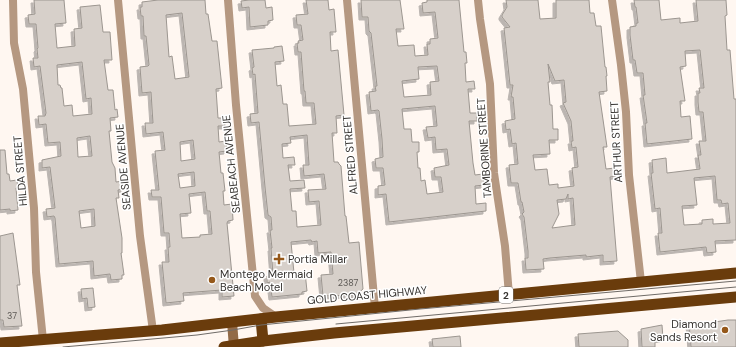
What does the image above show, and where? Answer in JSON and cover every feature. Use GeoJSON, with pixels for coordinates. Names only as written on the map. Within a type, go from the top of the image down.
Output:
{"type":"FeatureCollection","features":[{"type":"Feature","properties":{"kind":"highway","name":"GOLD COAST HIGHWAY"},"geometry":{"type":"LineString","coordinates":[[0,343],[153,331],[276,317],[736,273]]}},
{"type":"Feature","properties":{"kind":"highway","name":"2"},"geometry":{"type":"LineString","coordinates":[[231,347],[263,341],[407,326],[736,297]]}},
{"type":"Feature","properties":{"kind":"highway"},"geometry":{"type":"LineString","coordinates":[[261,319],[263,341]]}},
{"type":"Feature","properties":{"kind":"main road"},"geometry":{"type":"LineString","coordinates":[[231,347],[232,322]]}},
{"type":"Feature","properties":{"kind":"street","name":"HILDA STREET"},"geometry":{"type":"LineString","coordinates":[[14,0],[14,43],[24,96],[34,208],[36,272],[42,340]]}},
{"type":"Feature","properties":{"kind":"street","name":"SEASIDE AVENUE"},"geometry":{"type":"LineString","coordinates":[[118,0],[140,236],[153,331]]}},
{"type":"Feature","properties":{"kind":"street","name":"SEABEACH AVENUE"},"geometry":{"type":"LineString","coordinates":[[228,0],[236,105],[255,296],[263,308],[276,317]]}},
{"type":"Feature","properties":{"kind":"street","name":"ALFRED STREET"},"geometry":{"type":"LineString","coordinates":[[347,0],[375,308]]}},
{"type":"Feature","properties":{"kind":"street","name":"TAMBORINE STREET"},"geometry":{"type":"LineString","coordinates":[[478,0],[490,84],[494,173],[504,240],[509,295]]}},
{"type":"Feature","properties":{"kind":"street","name":"ARTHUR STREET"},"geometry":{"type":"LineString","coordinates":[[612,0],[626,112],[628,176],[641,282]]}},
{"type":"Feature","properties":{"kind":"building"},"geometry":{"type":"Polygon","coordinates":[[[34,0],[64,0],[66,23],[55,24],[57,48],[75,46],[74,29],[82,28],[80,7],[100,5],[103,32],[110,32],[112,60],[104,60],[108,90],[113,90],[115,110],[117,109],[118,117],[110,118],[111,131],[109,131],[112,162],[115,168],[116,182],[123,181],[124,189],[118,190],[119,198],[116,198],[122,238],[121,253],[124,275],[122,275],[122,279],[111,280],[110,274],[94,276],[93,261],[59,264],[55,218],[54,216],[47,217],[46,209],[55,208],[50,167],[42,168],[42,160],[61,156],[60,142],[48,143],[46,124],[39,125],[38,116],[45,116],[46,113],[40,66],[34,67],[33,58],[38,58],[36,24],[29,24],[28,15],[35,14],[34,0]],[[82,62],[57,65],[58,85],[62,88],[64,106],[72,105],[73,116],[92,114],[91,98],[86,99],[82,62]],[[90,136],[77,138],[78,157],[92,156],[90,136]],[[94,209],[79,211],[81,228],[95,226],[94,209]]]}},
{"type":"Feature","properties":{"kind":"building"},"geometry":{"type":"Polygon","coordinates":[[[158,0],[205,0],[206,14],[208,14],[212,41],[217,41],[222,88],[216,89],[218,118],[224,118],[225,126],[218,126],[219,142],[226,141],[227,151],[219,152],[221,173],[223,173],[225,191],[223,191],[224,205],[232,204],[233,220],[228,221],[227,223],[234,296],[222,297],[222,290],[183,293],[184,301],[166,303],[162,262],[169,262],[169,233],[164,233],[161,197],[152,197],[151,190],[159,190],[155,151],[165,150],[163,132],[146,134],[145,123],[153,123],[151,92],[142,93],[140,67],[149,65],[146,36],[144,36],[143,16],[141,16],[140,7],[142,7],[142,2],[158,0]],[[182,13],[166,15],[169,57],[172,56],[175,79],[189,77],[182,13]],[[193,140],[180,142],[181,161],[195,159],[193,140]],[[194,172],[178,174],[180,188],[195,186],[194,172]],[[205,192],[189,194],[191,213],[180,214],[182,238],[200,237],[200,235],[212,234],[210,211],[207,211],[205,192]]]}},
{"type":"Feature","properties":{"kind":"building"},"geometry":{"type":"Polygon","coordinates":[[[265,0],[266,8],[272,7],[273,20],[268,21],[268,25],[250,27],[249,7],[242,8],[241,1],[265,0]]]}},
{"type":"Feature","properties":{"kind":"building"},"geometry":{"type":"Polygon","coordinates":[[[306,0],[328,0],[329,10],[334,9],[336,32],[330,32],[331,51],[338,50],[344,115],[336,116],[337,133],[332,133],[334,162],[338,162],[341,166],[349,243],[359,242],[363,289],[356,295],[323,296],[321,275],[333,274],[331,252],[318,253],[317,241],[312,242],[311,240],[291,242],[294,273],[305,272],[307,291],[302,292],[302,294],[272,297],[270,282],[267,283],[267,276],[273,275],[270,230],[272,230],[271,217],[268,215],[259,122],[251,123],[250,114],[258,113],[255,74],[253,75],[252,68],[254,67],[252,50],[282,46],[284,61],[275,62],[277,86],[281,85],[283,104],[287,104],[289,126],[316,124],[314,103],[306,103],[301,52],[298,52],[297,43],[299,43],[298,41],[303,40],[301,25],[297,25],[296,15],[308,14],[306,0]],[[307,135],[290,137],[291,143],[282,144],[283,158],[294,157],[295,165],[288,165],[290,181],[304,180],[305,188],[290,189],[292,211],[296,211],[297,227],[321,225],[319,201],[309,202],[308,190],[326,189],[324,174],[304,176],[303,165],[309,165],[307,135]]]}},
{"type":"Feature","properties":{"kind":"building"},"geometry":{"type":"Polygon","coordinates":[[[361,0],[400,0],[404,29],[396,29],[398,46],[414,45],[415,56],[428,55],[427,44],[430,44],[430,39],[438,38],[435,12],[423,13],[422,3],[427,2],[427,0],[459,0],[464,52],[466,52],[467,63],[465,63],[466,82],[474,81],[475,89],[468,89],[470,113],[477,113],[477,121],[469,121],[473,163],[475,175],[483,174],[484,185],[475,186],[476,204],[486,203],[486,211],[389,222],[386,194],[378,195],[378,186],[385,185],[383,168],[376,168],[375,159],[383,157],[382,139],[379,111],[371,111],[369,92],[376,91],[375,86],[377,86],[368,17],[362,17],[361,0]],[[437,66],[418,67],[419,79],[402,81],[404,97],[431,95],[430,82],[439,81],[437,66]],[[435,106],[402,109],[404,129],[411,129],[412,142],[419,142],[419,152],[417,152],[418,168],[420,168],[421,181],[425,180],[427,194],[443,192],[441,177],[435,177],[434,168],[449,165],[447,149],[436,150],[435,137],[428,138],[426,127],[437,126],[435,106]]]}},
{"type":"Feature","properties":{"kind":"building"},"geometry":{"type":"Polygon","coordinates":[[[506,0],[538,0],[540,19],[556,18],[556,0],[589,0],[590,13],[594,13],[596,26],[601,26],[607,76],[607,91],[599,92],[607,147],[603,147],[606,169],[615,168],[616,176],[610,177],[617,261],[603,262],[603,255],[550,258],[543,259],[544,269],[526,270],[525,258],[528,258],[528,251],[524,217],[522,214],[524,212],[518,183],[511,183],[509,165],[518,164],[516,143],[512,144],[510,129],[506,130],[505,121],[515,119],[513,97],[511,97],[513,85],[510,85],[504,28],[510,27],[502,17],[507,7],[506,0]],[[548,64],[550,82],[548,82],[550,105],[552,105],[553,129],[558,129],[558,140],[549,140],[550,154],[533,155],[535,170],[547,169],[549,185],[558,184],[558,188],[574,186],[572,168],[578,167],[576,147],[572,148],[571,141],[573,141],[571,121],[563,103],[566,102],[564,80],[555,81],[548,64]],[[568,194],[566,199],[557,200],[559,214],[552,228],[575,225],[573,198],[568,199],[568,194]]]}},
{"type":"Feature","properties":{"kind":"building"},"geometry":{"type":"Polygon","coordinates":[[[634,0],[659,0],[661,20],[680,18],[680,23],[698,21],[696,0],[726,0],[727,15],[725,16],[727,50],[730,50],[734,99],[736,99],[736,240],[715,241],[716,252],[707,253],[706,247],[660,252],[658,233],[662,233],[660,208],[655,209],[651,173],[653,173],[652,160],[666,158],[667,173],[700,169],[698,155],[701,155],[699,141],[706,141],[703,112],[699,112],[698,93],[700,93],[699,88],[704,88],[700,50],[685,51],[686,66],[680,67],[685,101],[680,101],[681,117],[690,116],[692,139],[647,144],[645,123],[647,123],[643,95],[645,95],[643,73],[637,73],[635,60],[633,60],[630,35],[630,27],[636,26],[636,23],[638,23],[634,0]],[[715,176],[694,178],[697,205],[682,206],[684,225],[702,224],[702,220],[713,219],[713,224],[730,223],[728,203],[722,204],[721,200],[717,200],[715,176]]]}},
{"type":"Feature","properties":{"kind":"building"},"geometry":{"type":"Polygon","coordinates":[[[0,150],[5,150],[7,174],[9,174],[10,181],[17,180],[18,188],[16,188],[18,210],[0,210],[0,150]]]}},
{"type":"Feature","properties":{"kind":"building"},"geometry":{"type":"Polygon","coordinates":[[[13,233],[20,285],[17,285],[22,326],[4,327],[3,320],[0,320],[0,236],[13,233]]]}},
{"type":"Feature","properties":{"kind":"building"},"geometry":{"type":"Polygon","coordinates":[[[93,288],[95,307],[88,308],[87,298],[82,299],[81,289],[93,288]]]}},
{"type":"Feature","properties":{"kind":"building"},"geometry":{"type":"Polygon","coordinates":[[[736,320],[736,347],[691,347],[689,323],[701,322],[701,324],[736,320]]]}},
{"type":"Feature","properties":{"kind":"building"},"geometry":{"type":"Polygon","coordinates":[[[662,325],[663,339],[655,340],[655,347],[642,347],[641,329],[662,325]]]}},
{"type":"Feature","properties":{"kind":"building"},"geometry":{"type":"Polygon","coordinates":[[[618,331],[628,340],[628,347],[579,347],[578,334],[618,331]]]}},
{"type":"Feature","properties":{"kind":"building"},"geometry":{"type":"Polygon","coordinates":[[[460,336],[461,347],[433,347],[432,339],[460,336]]]}},
{"type":"Feature","properties":{"kind":"tram line"},"geometry":{"type":"LineString","coordinates":[[63,347],[197,335],[261,325],[420,309],[736,281]]}},
{"type":"Feature","properties":{"kind":"tram line"},"geometry":{"type":"LineString","coordinates":[[336,324],[736,287]]}},
{"type":"Feature","properties":{"kind":"place","name":"Portia Millar"},"geometry":{"type":"Point","coordinates":[279,259]}},
{"type":"Feature","properties":{"kind":"place","name":"Montego Mermaid Beach Motel"},"geometry":{"type":"Point","coordinates":[212,280]}},
{"type":"Feature","properties":{"kind":"place","name":"Diamond Sands Resort"},"geometry":{"type":"Point","coordinates":[725,330]}}]}
